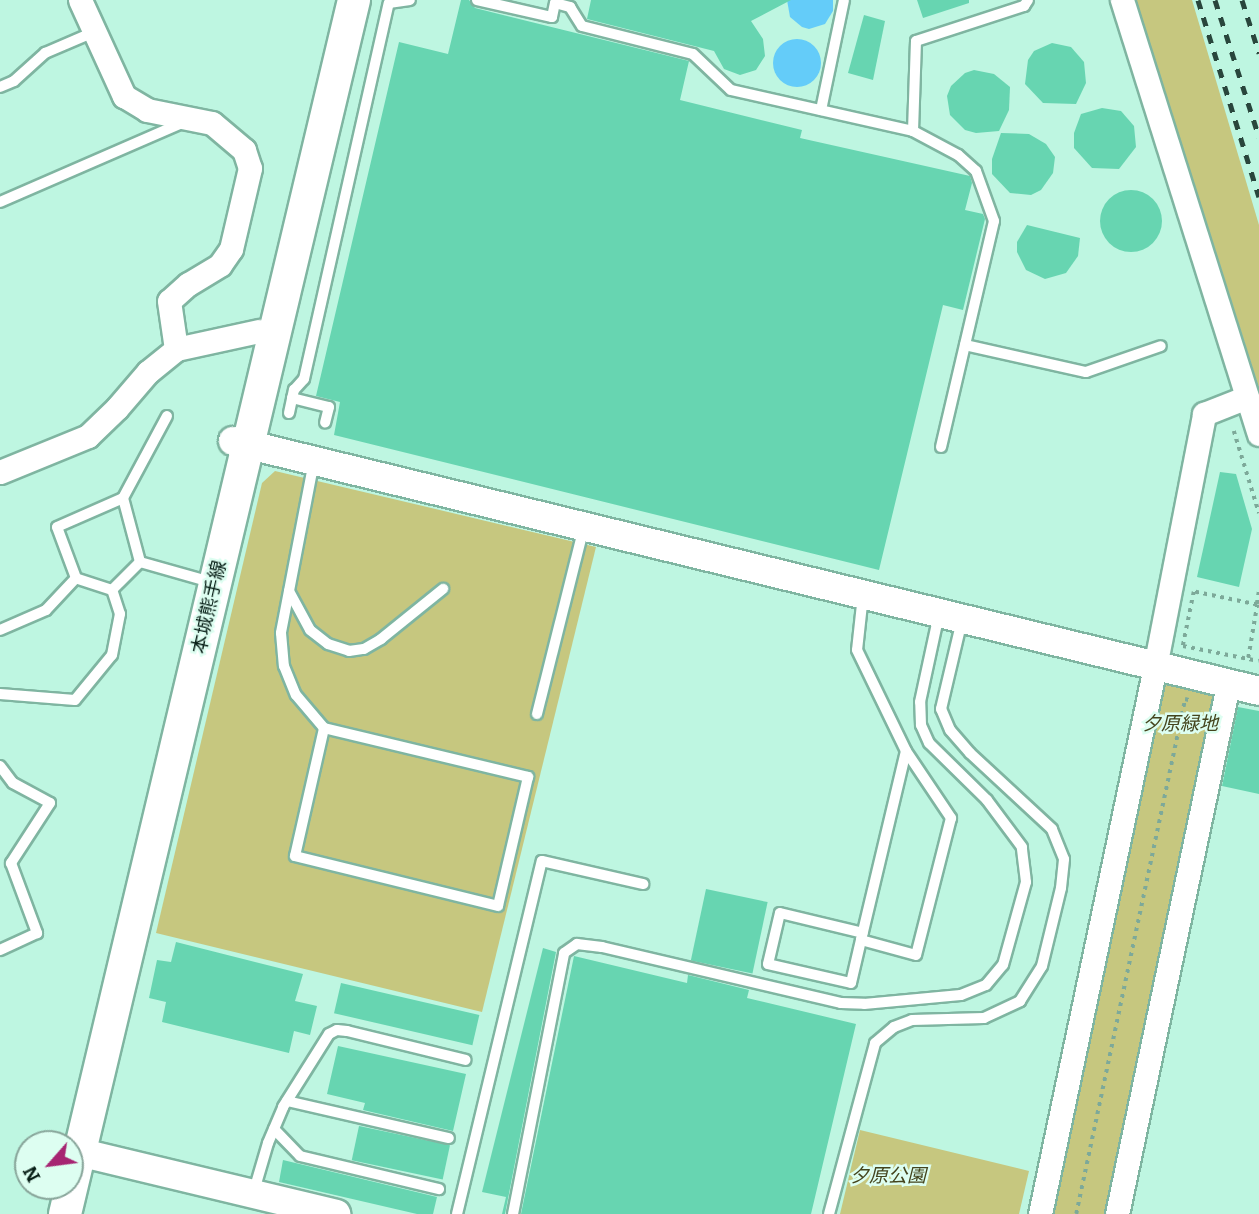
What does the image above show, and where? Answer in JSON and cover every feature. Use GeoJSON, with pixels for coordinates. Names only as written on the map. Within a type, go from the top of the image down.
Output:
{"type":"FeatureCollection","features":[{"type":"Feature","properties":{"kind":"main road","name":"本城熊手線"},"geometry":{"type":"LineString","coordinates":[[75,1130],[200,579],[240,443],[259,331],[337,0]]}},
{"type":"Feature","properties":{"kind":"main road","name":"本城熊手線"},"geometry":{"type":"LineString","coordinates":[[75,1130],[240,443],[354,0]]}},
{"type":"Feature","properties":{"kind":"street"},"geometry":{"type":"LineString","coordinates":[[80,0],[124,96],[147,110],[212,123],[244,150],[250,168],[232,249],[220,265],[188,284],[169,301],[176,349]]}},
{"type":"Feature","properties":{"kind":"street"},"geometry":{"type":"LineString","coordinates":[[1122,0],[1237,401],[1259,434]]}},
{"type":"Feature","properties":{"kind":"street"},"geometry":{"type":"LineString","coordinates":[[0,472],[88,436],[148,372],[176,349],[259,331]]}},
{"type":"Feature","properties":{"kind":"street"},"geometry":{"type":"LineString","coordinates":[[1040,1214],[1156,667],[1204,414],[1237,401]]}},
{"type":"Feature","properties":{"kind":"street"},"geometry":{"type":"LineString","coordinates":[[240,443],[1259,691]]}},
{"type":"Feature","properties":{"kind":"street"},"geometry":{"type":"LineString","coordinates":[[1117,1214],[1218,683]]}},
{"type":"Feature","properties":{"kind":"street"},"geometry":{"type":"LineString","coordinates":[[84,1151],[336,1214]]}},
{"type":"Feature","properties":{"kind":"lane"},"geometry":{"type":"LineString","coordinates":[[289,413],[294,390],[304,379],[390,1],[410,0]]}},
{"type":"Feature","properties":{"kind":"lane"},"geometry":{"type":"LineString","coordinates":[[477,0],[552,17],[555,1],[570,7],[582,26],[693,54],[731,90],[913,131],[958,155],[976,171],[994,221],[941,447]]}},
{"type":"Feature","properties":{"kind":"lane"},"geometry":{"type":"LineString","coordinates":[[821,110],[844,0]]}},
{"type":"Feature","properties":{"kind":"lane"},"geometry":{"type":"LineString","coordinates":[[913,131],[916,41],[1024,6],[1028,0]]}},
{"type":"Feature","properties":{"kind":"lane"},"geometry":{"type":"LineString","coordinates":[[0,87],[14,81],[45,53],[94,32]]}},
{"type":"Feature","properties":{"kind":"lane"},"geometry":{"type":"LineString","coordinates":[[0,202],[192,119]]}},
{"type":"Feature","properties":{"kind":"lane"},"geometry":{"type":"LineString","coordinates":[[965,345],[1086,372],[1161,346]]}},
{"type":"Feature","properties":{"kind":"lane"},"geometry":{"type":"LineString","coordinates":[[292,398],[329,407],[325,423]]}},
{"type":"Feature","properties":{"kind":"lane"},"geometry":{"type":"LineString","coordinates":[[76,578],[57,527],[122,498],[167,416]]}},
{"type":"Feature","properties":{"kind":"lane"},"geometry":{"type":"LineString","coordinates":[[314,461],[281,633],[284,666],[296,695],[324,728],[528,777],[498,906],[295,856],[324,728]]}},
{"type":"Feature","properties":{"kind":"lane"},"geometry":{"type":"LineString","coordinates":[[122,498],[140,562]]}},
{"type":"Feature","properties":{"kind":"lane"},"geometry":{"type":"LineString","coordinates":[[537,714],[584,527]]}},
{"type":"Feature","properties":{"kind":"lane"},"geometry":{"type":"LineString","coordinates":[[140,562],[200,579]]}},
{"type":"Feature","properties":{"kind":"lane"},"geometry":{"type":"LineString","coordinates":[[112,590],[140,562]]}},
{"type":"Feature","properties":{"kind":"lane"},"geometry":{"type":"LineString","coordinates":[[76,578],[112,590]]}},
{"type":"Feature","properties":{"kind":"lane"},"geometry":{"type":"LineString","coordinates":[[0,630],[46,610],[76,578]]}},
{"type":"Feature","properties":{"kind":"lane"},"geometry":{"type":"LineString","coordinates":[[289,591],[310,630],[328,644],[349,651],[364,649],[382,639],[443,589]]}},
{"type":"Feature","properties":{"kind":"lane"},"geometry":{"type":"LineString","coordinates":[[0,694],[75,700],[112,655],[120,614],[112,590]]}},
{"type":"Feature","properties":{"kind":"lane"},"geometry":{"type":"LineString","coordinates":[[863,595],[857,650],[906,751],[951,818],[916,954],[862,936],[780,913],[768,964],[851,983],[862,936],[906,751]]}},
{"type":"Feature","properties":{"kind":"lane"},"geometry":{"type":"LineString","coordinates":[[513,1214],[564,953],[577,944],[602,947],[841,1003],[864,1004],[961,995],[986,985],[1003,965],[1026,882],[1022,847],[987,800],[929,743],[921,725],[920,702],[950,617]]}},
{"type":"Feature","properties":{"kind":"lane"},"geometry":{"type":"LineString","coordinates":[[829,1214],[875,1044],[894,1027],[912,1020],[984,1018],[1020,1001],[1042,966],[1061,888],[1064,859],[1052,829],[970,752],[950,730],[941,709],[950,617]]}},
{"type":"Feature","properties":{"kind":"lane"},"geometry":{"type":"LineString","coordinates":[[0,766],[13,783],[50,803],[11,863],[37,933],[0,950]]}},
{"type":"Feature","properties":{"kind":"lane"},"geometry":{"type":"LineString","coordinates":[[457,1214],[542,861],[643,884]]}},
{"type":"Feature","properties":{"kind":"lane"},"geometry":{"type":"LineString","coordinates":[[253,1194],[274,1129],[287,1101],[329,1034],[337,1030],[467,1060]]}},
{"type":"Feature","properties":{"kind":"lane"},"geometry":{"type":"LineString","coordinates":[[287,1101],[449,1138]]}},
{"type":"Feature","properties":{"kind":"lane"},"geometry":{"type":"LineString","coordinates":[[274,1129],[300,1156],[439,1189]]}},
{"type":"Feature","properties":{"kind":"path"},"geometry":{"type":"LineString","coordinates":[[1237,401],[1259,513]]}},
{"type":"Feature","properties":{"kind":"path"},"geometry":{"type":"LineString","coordinates":[[1256,605],[1194,592],[1183,646],[1259,661]]}},
{"type":"Feature","properties":{"kind":"path"},"geometry":{"type":"LineString","coordinates":[[1248,659],[1259,592]]}},
{"type":"Feature","properties":{"kind":"path"},"geometry":{"type":"LineString","coordinates":[[1076,1214],[1185,699],[1203,702],[1218,683],[1214,652]]}},
{"type":"Feature","properties":{"kind":"green space"},"geometry":{"type":"Polygon","coordinates":[[[1136,0],[1192,0],[1259,225],[1259,388],[1136,0]]]}},
{"type":"Feature","properties":{"kind":"green space"},"geometry":{"type":"Polygon","coordinates":[[[275,471],[596,547],[482,1012],[156,933],[262,483],[275,471]]]}},
{"type":"Feature","properties":{"kind":"green space","name":"夕原緑地"},"geometry":{"type":"Polygon","coordinates":[[[1163,685],[1210,692],[1215,699],[1106,1214],[1048,1214],[1163,685]]]}},
{"type":"Feature","properties":{"kind":"green space","name":"夕原公園"},"geometry":{"type":"Polygon","coordinates":[[[860,1130],[1029,1171],[1019,1214],[840,1214],[860,1130]]]}},
{"type":"Feature","properties":{"kind":"water"},"geometry":{"type":"Polygon","coordinates":[[[787,0],[833,0],[833,11],[825,24],[809,29],[790,17],[787,0]]]}},
{"type":"Feature","properties":{"kind":"water"},"geometry":{"type":"Polygon","coordinates":[[[797,39],[814,46],[821,63],[814,80],[797,87],[780,80],[773,63],[780,46],[797,39]]]}},
{"type":"Feature","properties":{"kind":"building"},"geometry":{"type":"Polygon","coordinates":[[[461,0],[469,0],[475,8],[689,61],[680,100],[802,130],[800,138],[970,176],[972,183],[965,210],[983,214],[985,219],[963,310],[943,305],[879,570],[334,435],[340,402],[316,396],[399,42],[448,54],[461,0]]]}},
{"type":"Feature","properties":{"kind":"building"},"geometry":{"type":"Polygon","coordinates":[[[591,0],[791,0],[751,21],[763,39],[765,56],[756,70],[740,75],[724,69],[714,51],[587,19],[591,0]]]}},
{"type":"Feature","properties":{"kind":"building"},"geometry":{"type":"Polygon","coordinates":[[[917,0],[969,0],[969,3],[923,18],[917,0]]]}},
{"type":"Feature","properties":{"kind":"building"},"geometry":{"type":"Polygon","coordinates":[[[864,15],[885,21],[873,80],[848,73],[864,15]]]}},
{"type":"Feature","properties":{"kind":"building"},"geometry":{"type":"Polygon","coordinates":[[[1052,43],[1071,47],[1084,62],[1086,83],[1076,104],[1043,103],[1025,84],[1028,60],[1034,51],[1052,43]]]}},
{"type":"Feature","properties":{"kind":"building"},"geometry":{"type":"Polygon","coordinates":[[[974,70],[994,74],[1010,87],[1009,110],[999,131],[976,133],[965,130],[950,115],[947,96],[951,86],[965,73],[974,70]]]}},
{"type":"Feature","properties":{"kind":"building"},"geometry":{"type":"Polygon","coordinates":[[[1102,108],[1121,111],[1134,126],[1136,147],[1119,169],[1092,168],[1074,148],[1074,133],[1081,114],[1102,108]]]}},
{"type":"Feature","properties":{"kind":"building"},"geometry":{"type":"Polygon","coordinates":[[[1001,133],[1029,134],[1046,144],[1055,157],[1053,173],[1041,190],[1031,195],[1010,193],[992,174],[992,159],[1001,133]]]}},
{"type":"Feature","properties":{"kind":"building"},"geometry":{"type":"Polygon","coordinates":[[[1125,190],[1137,190],[1153,199],[1160,209],[1160,233],[1153,243],[1137,252],[1125,252],[1114,247],[1105,238],[1100,227],[1100,215],[1105,204],[1114,195],[1125,190]]]}},
{"type":"Feature","properties":{"kind":"building"},"geometry":{"type":"Polygon","coordinates":[[[1027,225],[1080,238],[1078,256],[1066,273],[1045,279],[1026,270],[1017,252],[1017,242],[1027,225]]]}},
{"type":"Feature","properties":{"kind":"building"},"geometry":{"type":"Polygon","coordinates":[[[1220,472],[1236,474],[1252,529],[1239,587],[1197,577],[1220,472]]]}},
{"type":"Feature","properties":{"kind":"building"},"geometry":{"type":"Polygon","coordinates":[[[1238,707],[1259,711],[1259,794],[1222,786],[1238,707]]]}},
{"type":"Feature","properties":{"kind":"building"},"geometry":{"type":"Polygon","coordinates":[[[706,889],[768,902],[752,974],[691,960],[706,889]]]}},
{"type":"Feature","properties":{"kind":"building"},"geometry":{"type":"Polygon","coordinates":[[[176,942],[303,974],[295,1001],[317,1006],[310,1035],[294,1031],[289,1053],[162,1022],[166,1002],[149,998],[157,960],[171,962],[176,942]]]}},
{"type":"Feature","properties":{"kind":"building"},"geometry":{"type":"Polygon","coordinates":[[[543,948],[556,952],[505,1214],[502,1214],[506,1197],[482,1192],[543,948]]]}},
{"type":"Feature","properties":{"kind":"building"},"geometry":{"type":"Polygon","coordinates":[[[574,956],[687,983],[688,975],[749,990],[747,998],[856,1024],[811,1214],[521,1214],[574,956]]]}},
{"type":"Feature","properties":{"kind":"building"},"geometry":{"type":"Polygon","coordinates":[[[341,983],[479,1015],[472,1045],[334,1013],[341,983]]]}},
{"type":"Feature","properties":{"kind":"building"},"geometry":{"type":"Polygon","coordinates":[[[338,1046],[466,1074],[453,1131],[363,1110],[365,1103],[327,1094],[338,1046]]]}},
{"type":"Feature","properties":{"kind":"building"},"geometry":{"type":"Polygon","coordinates":[[[359,1126],[450,1145],[443,1180],[352,1160],[359,1126]]]}},
{"type":"Feature","properties":{"kind":"building"},"geometry":{"type":"Polygon","coordinates":[[[283,1160],[437,1197],[433,1214],[417,1214],[279,1182],[283,1160]]]}},
{"type":"Feature","properties":{"kind":"railway"},"geometry":{"type":"LineString","coordinates":[[1198,0],[1259,197]]}},
{"type":"Feature","properties":{"kind":"railway"},"geometry":{"type":"LineString","coordinates":[[1215,0],[1259,137]]}},
{"type":"Feature","properties":{"kind":"railway"},"geometry":{"type":"LineString","coordinates":[[1242,0],[1259,53]]}}]}
